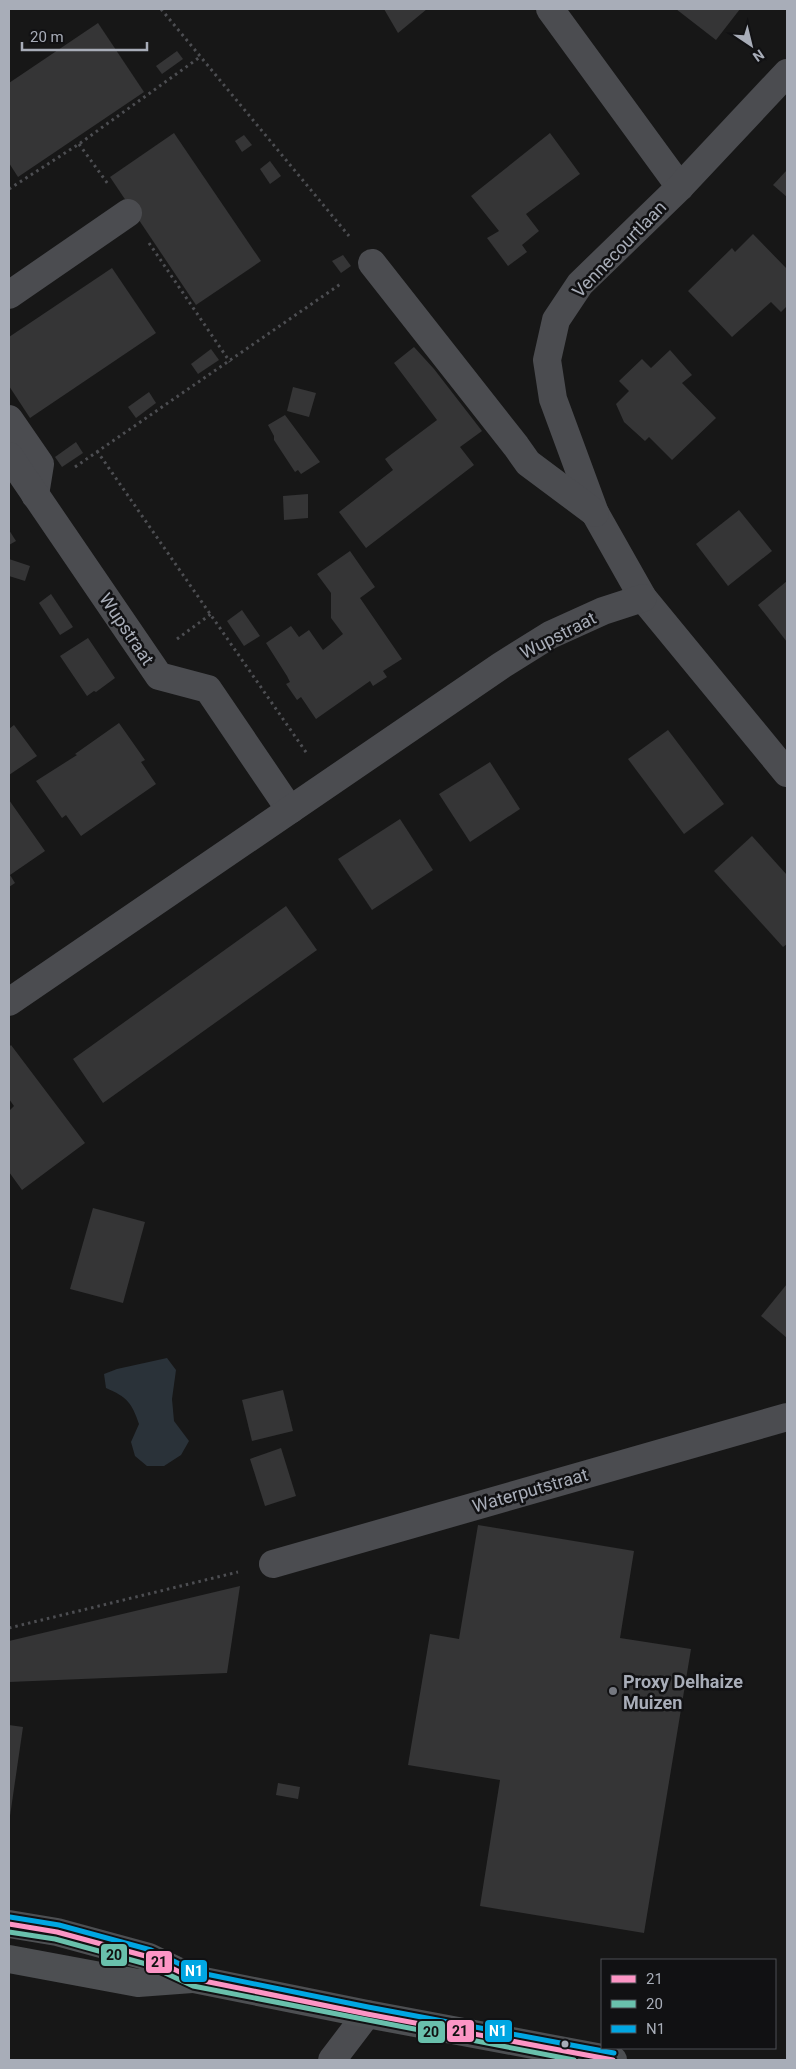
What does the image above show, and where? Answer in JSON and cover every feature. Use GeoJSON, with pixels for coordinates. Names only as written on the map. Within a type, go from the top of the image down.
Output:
{"type":"FeatureCollection","features":[{"type":"Feature","properties":{"kind":"main road"},"geometry":{"type":"LineString","coordinates":[[9,1924],[57,1932],[149,1957],[194,1979],[367,2014],[613,2060]]}},
{"type":"Feature","properties":{"kind":"main road"},"geometry":{"type":"LineString","coordinates":[[9,1959],[138,1983],[194,1979]]}},
{"type":"Feature","properties":{"kind":"street","name":"Vennecourtlaan"},"geometry":{"type":"LineString","coordinates":[[550,9],[680,187]]}},
{"type":"Feature","properties":{"kind":"street","name":"Vennecourtlaan"},"geometry":{"type":"LineString","coordinates":[[643,598],[595,514],[554,399],[547,360],[556,320],[580,284],[680,187],[787,73]]}},
{"type":"Feature","properties":{"kind":"street"},"geometry":{"type":"LineString","coordinates":[[9,295],[128,212]]}},
{"type":"Feature","properties":{"kind":"street","name":"Vennecourtlaan"},"geometry":{"type":"LineString","coordinates":[[372,263],[528,463],[595,514]]}},
{"type":"Feature","properties":{"kind":"street"},"geometry":{"type":"LineString","coordinates":[[9,419],[40,464],[35,495]]}},
{"type":"Feature","properties":{"kind":"street","name":"Wupstraat"},"geometry":{"type":"LineString","coordinates":[[9,456],[159,676],[208,690],[290,810]]}},
{"type":"Feature","properties":{"kind":"street"},"geometry":{"type":"LineString","coordinates":[[643,598],[787,773]]}},
{"type":"Feature","properties":{"kind":"street","name":"Wupstraat"},"geometry":{"type":"LineString","coordinates":[[9,1002],[502,665],[550,635],[603,611],[643,598]]}},
{"type":"Feature","properties":{"kind":"street","name":"Waterputstraat"},"geometry":{"type":"LineString","coordinates":[[272,1564],[787,1417]]}},
{"type":"Feature","properties":{"kind":"street"},"geometry":{"type":"LineString","coordinates":[[332,2060],[367,2014]]}},
{"type":"Feature","properties":{"kind":"path"},"geometry":{"type":"LineString","coordinates":[[162,9],[372,263],[97,452],[328,784]]}},
{"type":"Feature","properties":{"kind":"path"},"geometry":{"type":"LineString","coordinates":[[9,189],[79,144],[200,57]]}},
{"type":"Feature","properties":{"kind":"path"},"geometry":{"type":"LineString","coordinates":[[79,144],[128,212],[230,362]]}},
{"type":"Feature","properties":{"kind":"path"},"geometry":{"type":"LineString","coordinates":[[148,660],[211,614]]}},
{"type":"Feature","properties":{"kind":"path"},"geometry":{"type":"LineString","coordinates":[[9,1628],[272,1564]]}},
{"type":"Feature","properties":{"kind":"shaded area"},"geometry":{"type":"Polygon","coordinates":[[[167,1358],[176,1370],[172,1399],[174,1421],[189,1441],[181,1455],[164,1466],[147,1466],[135,1456],[131,1442],[139,1424],[134,1411],[124,1398],[106,1388],[104,1374],[117,1369],[167,1358]]]}},
{"type":"Feature","properties":{"kind":"building"},"geometry":{"type":"Polygon","coordinates":[[[384,9],[427,9],[398,33],[384,9]]]}},
{"type":"Feature","properties":{"kind":"building"},"geometry":{"type":"Polygon","coordinates":[[[676,9],[740,9],[716,40],[676,9]]]}},
{"type":"Feature","properties":{"kind":"building"},"geometry":{"type":"Polygon","coordinates":[[[98,23],[144,92],[18,177],[9,163],[9,83],[98,23]]]}},
{"type":"Feature","properties":{"kind":"building"},"geometry":{"type":"Polygon","coordinates":[[[177,51],[183,59],[162,74],[156,66],[177,51]]]}},
{"type":"Feature","properties":{"kind":"building"},"geometry":{"type":"Polygon","coordinates":[[[174,133],[261,261],[196,305],[110,177],[174,133]]]}},
{"type":"Feature","properties":{"kind":"building"},"geometry":{"type":"Polygon","coordinates":[[[550,133],[580,174],[526,214],[539,231],[522,245],[527,252],[508,266],[487,238],[499,231],[471,196],[550,133]]]}},
{"type":"Feature","properties":{"kind":"building"},"geometry":{"type":"Polygon","coordinates":[[[244,135],[252,145],[242,152],[235,141],[244,135]]]}},
{"type":"Feature","properties":{"kind":"building"},"geometry":{"type":"Polygon","coordinates":[[[270,161],[281,176],[270,184],[260,169],[270,161]]]}},
{"type":"Feature","properties":{"kind":"building"},"geometry":{"type":"Polygon","coordinates":[[[787,170],[787,197],[773,185],[787,170]]]}},
{"type":"Feature","properties":{"kind":"building"},"geometry":{"type":"Polygon","coordinates":[[[753,234],[787,269],[787,306],[781,312],[771,302],[732,337],[688,291],[732,248],[735,252],[753,234]]]}},
{"type":"Feature","properties":{"kind":"building"},"geometry":{"type":"Polygon","coordinates":[[[343,255],[351,266],[341,273],[332,261],[343,255]]]}},
{"type":"Feature","properties":{"kind":"building"},"geometry":{"type":"Polygon","coordinates":[[[112,268],[156,333],[30,418],[9,386],[9,337],[112,268]]]}},
{"type":"Feature","properties":{"kind":"building"},"geometry":{"type":"Polygon","coordinates":[[[414,347],[434,369],[482,431],[460,447],[474,465],[366,548],[339,512],[393,470],[385,459],[437,420],[394,363],[414,347]]]}},
{"type":"Feature","properties":{"kind":"building"},"geometry":{"type":"Polygon","coordinates":[[[211,349],[219,360],[198,374],[191,364],[211,349]]]}},
{"type":"Feature","properties":{"kind":"building"},"geometry":{"type":"Polygon","coordinates":[[[670,350],[692,375],[682,383],[716,418],[672,460],[649,437],[645,441],[624,422],[616,404],[629,391],[619,381],[642,359],[651,368],[670,350]]]}},
{"type":"Feature","properties":{"kind":"building"},"geometry":{"type":"Polygon","coordinates":[[[293,387],[316,393],[309,417],[287,411],[293,387]]]}},
{"type":"Feature","properties":{"kind":"building"},"geometry":{"type":"Polygon","coordinates":[[[149,392],[156,403],[136,418],[128,407],[149,392]]]}},
{"type":"Feature","properties":{"kind":"building"},"geometry":{"type":"Polygon","coordinates":[[[285,415],[320,462],[301,474],[298,470],[295,472],[274,440],[268,425],[285,415]]]}},
{"type":"Feature","properties":{"kind":"building"},"geometry":{"type":"Polygon","coordinates":[[[76,442],[83,453],[62,467],[55,457],[76,442]]]}},
{"type":"Feature","properties":{"kind":"building"},"geometry":{"type":"Polygon","coordinates":[[[308,494],[308,518],[284,520],[283,496],[308,494]]]}},
{"type":"Feature","properties":{"kind":"building"},"geometry":{"type":"Polygon","coordinates":[[[739,510],[772,551],[728,586],[696,544],[739,510]]]}},
{"type":"Feature","properties":{"kind":"building"},"geometry":{"type":"Polygon","coordinates":[[[9,530],[16,541],[9,545],[9,530]]]}},
{"type":"Feature","properties":{"kind":"building"},"geometry":{"type":"Polygon","coordinates":[[[350,551],[375,587],[360,598],[402,659],[383,671],[387,677],[373,686],[370,681],[316,719],[301,697],[297,700],[286,684],[290,682],[266,643],[291,626],[299,637],[309,630],[323,650],[343,634],[331,618],[331,593],[317,574],[350,551]]]}},
{"type":"Feature","properties":{"kind":"building"},"geometry":{"type":"Polygon","coordinates":[[[9,559],[30,566],[25,581],[9,576],[9,559]]]}},
{"type":"Feature","properties":{"kind":"building"},"geometry":{"type":"Polygon","coordinates":[[[787,581],[787,642],[758,605],[787,581]]]}},
{"type":"Feature","properties":{"kind":"building"},"geometry":{"type":"Polygon","coordinates":[[[51,594],[73,627],[60,635],[39,603],[51,594]]]}},
{"type":"Feature","properties":{"kind":"building"},"geometry":{"type":"Polygon","coordinates":[[[242,610],[260,636],[244,646],[227,621],[242,610]]]}},
{"type":"Feature","properties":{"kind":"building"},"geometry":{"type":"Polygon","coordinates":[[[88,638],[115,678],[96,692],[94,691],[87,696],[60,656],[88,638]]]}},
{"type":"Feature","properties":{"kind":"building"},"geometry":{"type":"Polygon","coordinates":[[[119,723],[145,760],[141,762],[156,784],[81,836],[66,815],[62,818],[36,781],[77,755],[75,754],[119,723]]]}},
{"type":"Feature","properties":{"kind":"building"},"geometry":{"type":"Polygon","coordinates":[[[14,725],[37,756],[9,775],[9,729],[14,725]]]}},
{"type":"Feature","properties":{"kind":"building"},"geometry":{"type":"Polygon","coordinates":[[[668,730],[724,804],[684,834],[628,759],[668,730]]]}},
{"type":"Feature","properties":{"kind":"building"},"geometry":{"type":"Polygon","coordinates":[[[490,762],[520,809],[470,842],[439,794],[490,762]]]}},
{"type":"Feature","properties":{"kind":"building"},"geometry":{"type":"Polygon","coordinates":[[[9,800],[45,851],[10,875],[15,883],[9,887],[9,800]]]}},
{"type":"Feature","properties":{"kind":"building"},"geometry":{"type":"Polygon","coordinates":[[[400,819],[433,870],[372,910],[338,859],[400,819]]]}},
{"type":"Feature","properties":{"kind":"building"},"geometry":{"type":"Polygon","coordinates":[[[752,836],[787,875],[787,944],[783,947],[714,871],[752,836]]]}},
{"type":"Feature","properties":{"kind":"building"},"geometry":{"type":"Polygon","coordinates":[[[286,906],[317,950],[103,1103],[73,1059],[286,906]]]}},
{"type":"Feature","properties":{"kind":"building"},"geometry":{"type":"Polygon","coordinates":[[[11,1045],[85,1143],[22,1190],[9,1172],[9,1111],[14,1106],[9,1099],[9,1047],[11,1045]]]}},
{"type":"Feature","properties":{"kind":"building"},"geometry":{"type":"Polygon","coordinates":[[[93,1208],[145,1222],[123,1303],[70,1289],[93,1208]]]}},
{"type":"Feature","properties":{"kind":"building"},"geometry":{"type":"Polygon","coordinates":[[[787,1284],[787,1338],[761,1316],[787,1284]]]}},
{"type":"Feature","properties":{"kind":"building"},"geometry":{"type":"Polygon","coordinates":[[[283,1390],[293,1431],[252,1441],[242,1400],[283,1390]]]}},
{"type":"Feature","properties":{"kind":"building"},"geometry":{"type":"Polygon","coordinates":[[[281,1448],[296,1496],[265,1506],[250,1459],[281,1448]]]}},
{"type":"Feature","properties":{"kind":"building"},"geometry":{"type":"Polygon","coordinates":[[[478,1525],[634,1551],[620,1638],[691,1649],[644,1933],[480,1906],[500,1780],[408,1765],[430,1634],[459,1639],[478,1525]]]}},
{"type":"Feature","properties":{"kind":"building"},"geometry":{"type":"Polygon","coordinates":[[[240,1586],[227,1673],[9,1682],[9,1641],[240,1586]]]}},
{"type":"Feature","properties":{"kind":"building"},"geometry":{"type":"Polygon","coordinates":[[[9,1725],[23,1727],[10,1816],[9,1816],[9,1725]]]}},
{"type":"Feature","properties":{"kind":"building"},"geometry":{"type":"Polygon","coordinates":[[[278,1783],[300,1787],[298,1799],[276,1795],[278,1783]]]}},
{"type":"Feature","properties":{"kind":"transit line","name":"N1"},"geometry":{"type":"LineString","coordinates":[[10,1917],[59,1925],[151,1950],[196,1972],[368,2007],[614,2053]]}},
{"type":"Feature","properties":{"kind":"transit line","name":"21"},"geometry":{"type":"LineString","coordinates":[[9,1924],[57,1932],[149,1957],[194,1979],[367,2014],[613,2060]]}},
{"type":"Feature","properties":{"kind":"transit line","name":"20"},"geometry":{"type":"LineString","coordinates":[[9,1932],[55,1939],[146,1964],[193,1986],[574,2060]]}},
{"type":"Feature","properties":{"kind":"place","name":"Proxy Delhaize Muizen"},"geometry":{"type":"Point","coordinates":[613,1691]}}]}
